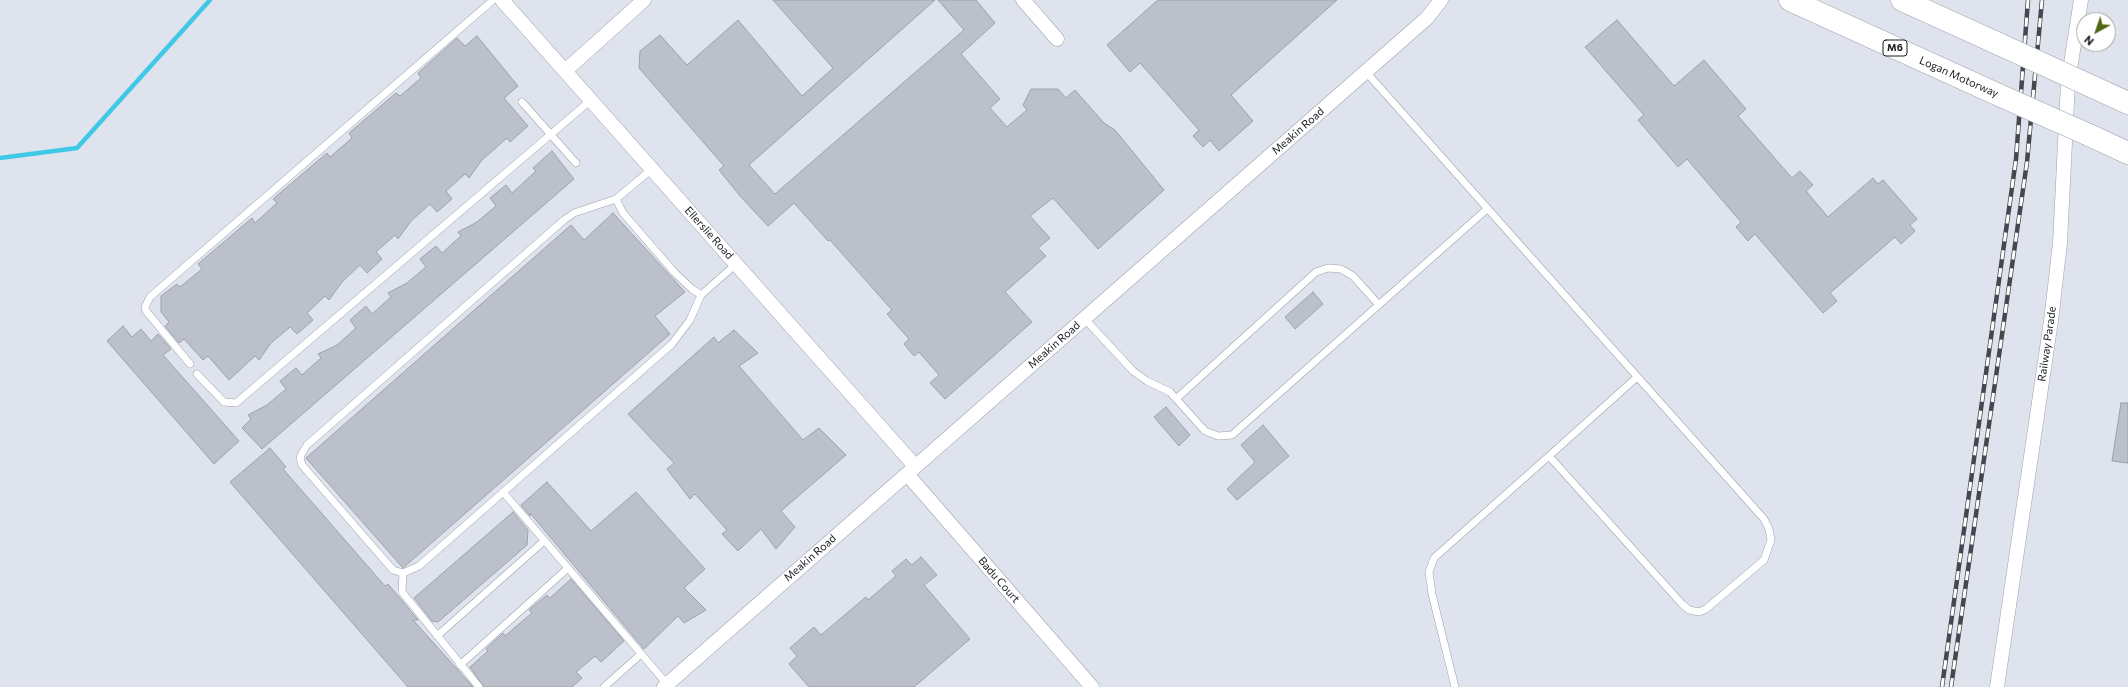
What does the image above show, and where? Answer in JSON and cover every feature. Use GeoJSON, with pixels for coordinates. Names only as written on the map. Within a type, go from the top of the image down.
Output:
{"type":"FeatureCollection","features":[{"type":"Feature","properties":{"kind":"highway","name":"Logan Motorway"},"geometry":{"type":"LineString","coordinates":[[1790,0],[2128,153]]}},
{"type":"Feature","properties":{"kind":"highway"},"geometry":{"type":"LineString","coordinates":[[1902,0],[2128,103]]}},
{"type":"Feature","properties":{"kind":"street","name":"Ellerslie Road"},"geometry":{"type":"LineString","coordinates":[[502,0],[736,264],[911,470]]}},
{"type":"Feature","properties":{"kind":"street"},"geometry":{"type":"LineString","coordinates":[[565,71],[644,0]]}},
{"type":"Feature","properties":{"kind":"street"},"geometry":{"type":"LineString","coordinates":[[1023,0],[1057,39]]}},
{"type":"Feature","properties":{"kind":"street","name":"Meakin Road"},"geometry":{"type":"LineString","coordinates":[[666,686],[1366,72],[1427,18],[1441,0]]}},
{"type":"Feature","properties":{"kind":"street","name":"Railway Parade"},"geometry":{"type":"LineString","coordinates":[[1997,687],[2051,321],[2060,243],[2068,82],[2080,0]]}},
{"type":"Feature","properties":{"kind":"street","name":"Badu Court"},"geometry":{"type":"LineString","coordinates":[[911,470],[1092,687]]}},
{"type":"Feature","properties":{"kind":"lane"},"geometry":{"type":"LineString","coordinates":[[190,364],[146,311],[145,307],[150,297],[493,0]]}},
{"type":"Feature","properties":{"kind":"lane"},"geometry":{"type":"LineString","coordinates":[[1366,72],[1636,378],[1764,519],[1769,528],[1771,540],[1764,560],[1706,609],[1699,612],[1689,610],[1549,456]]}},
{"type":"Feature","properties":{"kind":"lane"},"geometry":{"type":"LineString","coordinates":[[197,374],[224,402],[236,403],[591,100]]}},
{"type":"Feature","properties":{"kind":"lane"},"geometry":{"type":"LineString","coordinates":[[522,102],[576,163]]}},
{"type":"Feature","properties":{"kind":"lane"},"geometry":{"type":"LineString","coordinates":[[652,169],[616,199],[574,213],[564,220],[307,445],[300,458],[302,465],[393,570],[403,573],[418,566],[672,344],[690,320],[701,295],[736,264]]}},
{"type":"Feature","properties":{"kind":"lane"},"geometry":{"type":"LineString","coordinates":[[616,199],[623,213],[675,273],[692,289],[701,295]]}},
{"type":"Feature","properties":{"kind":"lane"},"geometry":{"type":"LineString","coordinates":[[1084,318],[1133,371],[1147,381],[1170,392],[1205,431],[1218,436],[1232,435],[1488,209]]}},
{"type":"Feature","properties":{"kind":"lane"},"geometry":{"type":"LineString","coordinates":[[1176,398],[1316,272],[1328,268],[1341,269],[1356,280],[1379,305]]}},
{"type":"Feature","properties":{"kind":"lane"},"geometry":{"type":"LineString","coordinates":[[1455,687],[1432,594],[1429,572],[1434,558],[1636,378]]}},
{"type":"Feature","properties":{"kind":"lane"},"geometry":{"type":"LineString","coordinates":[[503,492],[641,654],[666,686]]}},
{"type":"Feature","properties":{"kind":"lane"},"geometry":{"type":"LineString","coordinates":[[437,636],[544,541]]}},
{"type":"Feature","properties":{"kind":"lane"},"geometry":{"type":"LineString","coordinates":[[460,665],[568,568]]}},
{"type":"Feature","properties":{"kind":"lane"},"geometry":{"type":"LineString","coordinates":[[403,573],[402,592],[479,687]]}},
{"type":"Feature","properties":{"kind":"lane"},"geometry":{"type":"LineString","coordinates":[[604,687],[641,654]]}},
{"type":"Feature","properties":{"kind":"building"},"geometry":{"type":"Polygon","coordinates":[[[773,0],[935,0],[749,165],[775,194],[964,30],[938,0],[976,0],[995,23],[961,54],[1000,99],[990,108],[1007,127],[1027,110],[1023,105],[1031,89],[1058,89],[1066,98],[1075,90],[1104,123],[1115,130],[1164,190],[1098,249],[1053,198],[1030,216],[1050,238],[1038,248],[1046,256],[1005,292],[1032,322],[945,399],[930,383],[939,375],[919,352],[914,356],[904,344],[909,339],[887,314],[892,310],[830,240],[828,241],[794,203],[768,226],[740,196],[719,170],[724,166],[639,68],[640,51],[660,35],[687,65],[738,20],[802,96],[833,68],[773,0]]]}},
{"type":"Feature","properties":{"kind":"building"},"geometry":{"type":"Polygon","coordinates":[[[1158,0],[1337,0],[1231,95],[1253,121],[1219,151],[1210,140],[1203,147],[1193,136],[1199,130],[1140,63],[1130,72],[1107,45],[1158,0]]]}},
{"type":"Feature","properties":{"kind":"building"},"geometry":{"type":"Polygon","coordinates":[[[1617,20],[1674,86],[1704,60],[1746,109],[1738,116],[1792,178],[1800,171],[1813,185],[1806,191],[1828,217],[1873,178],[1878,184],[1883,180],[1917,219],[1910,225],[1915,231],[1901,244],[1895,237],[1830,293],[1837,301],[1823,313],[1755,234],[1748,241],[1736,227],[1741,222],[1687,159],[1678,167],[1638,120],[1644,115],[1585,47],[1617,20]]]}},
{"type":"Feature","properties":{"kind":"building"},"geometry":{"type":"Polygon","coordinates":[[[477,36],[518,86],[504,98],[528,126],[510,142],[507,138],[482,160],[469,178],[465,174],[446,191],[452,199],[437,212],[430,204],[411,221],[398,239],[395,235],[376,252],[382,259],[367,273],[360,265],[342,282],[329,300],[325,296],[307,313],[313,320],[297,334],[290,327],[271,343],[259,360],[255,356],[229,380],[208,356],[203,360],[184,339],[179,343],[165,326],[169,322],[161,312],[161,296],[177,284],[180,287],[202,269],[198,264],[252,218],[255,223],[277,203],[273,199],[327,153],[330,157],[352,138],[349,133],[396,93],[400,96],[421,78],[418,73],[457,38],[465,46],[477,36]]]}},
{"type":"Feature","properties":{"kind":"building"},"geometry":{"type":"Polygon","coordinates":[[[552,151],[574,179],[262,449],[242,428],[251,419],[248,415],[267,405],[286,389],[280,381],[296,368],[302,375],[321,358],[318,354],[337,345],[356,328],[350,320],[366,306],[372,314],[391,297],[388,293],[407,283],[426,267],[420,259],[436,246],[442,253],[461,236],[458,232],[477,222],[496,206],[490,198],[506,185],[512,193],[536,171],[533,168],[552,151]]]}},
{"type":"Feature","properties":{"kind":"building"},"geometry":{"type":"Polygon","coordinates":[[[613,213],[685,292],[655,316],[670,334],[403,568],[306,458],[571,225],[584,240],[613,213]]]}},
{"type":"Feature","properties":{"kind":"building"},"geometry":{"type":"Polygon","coordinates":[[[1313,292],[1323,304],[1295,329],[1285,317],[1313,292]]]}},
{"type":"Feature","properties":{"kind":"building"},"geometry":{"type":"Polygon","coordinates":[[[123,326],[132,337],[141,329],[151,341],[158,334],[171,349],[163,355],[239,441],[214,464],[107,341],[123,326]]]}},
{"type":"Feature","properties":{"kind":"building"},"geometry":{"type":"Polygon","coordinates":[[[734,330],[758,353],[739,366],[803,440],[819,428],[846,455],[781,511],[795,527],[776,549],[761,529],[738,551],[722,534],[727,530],[695,494],[690,499],[667,469],[674,463],[628,414],[714,337],[718,343],[734,330]]]}},
{"type":"Feature","properties":{"kind":"building"},"geometry":{"type":"Polygon","coordinates":[[[2121,403],[2128,403],[2128,463],[2112,461],[2121,403]]]}},
{"type":"Feature","properties":{"kind":"building"},"geometry":{"type":"Polygon","coordinates":[[[1166,407],[1190,435],[1179,446],[1154,417],[1166,407]]]}},
{"type":"Feature","properties":{"kind":"building"},"geometry":{"type":"Polygon","coordinates":[[[1263,425],[1289,456],[1237,500],[1227,489],[1255,462],[1241,445],[1263,425]]]}},
{"type":"Feature","properties":{"kind":"building"},"geometry":{"type":"Polygon","coordinates":[[[270,448],[286,467],[283,469],[385,586],[388,584],[418,620],[413,620],[473,687],[408,687],[230,482],[270,448]]]}},
{"type":"Feature","properties":{"kind":"building"},"geometry":{"type":"Polygon","coordinates":[[[547,482],[591,531],[636,492],[705,569],[684,588],[706,610],[684,623],[678,616],[644,649],[530,513],[530,516],[521,505],[547,482]]]}},
{"type":"Feature","properties":{"kind":"building"},"geometry":{"type":"Polygon","coordinates":[[[513,512],[528,530],[527,545],[438,622],[432,621],[414,598],[513,512]]]}},
{"type":"Feature","properties":{"kind":"building"},"geometry":{"type":"Polygon","coordinates":[[[921,557],[937,575],[924,585],[970,639],[914,687],[809,687],[789,664],[797,656],[790,648],[814,627],[821,635],[866,597],[868,600],[896,576],[892,571],[906,559],[912,565],[921,557]]]}},
{"type":"Feature","properties":{"kind":"building"},"geometry":{"type":"Polygon","coordinates":[[[571,579],[624,641],[601,662],[595,656],[576,672],[582,678],[572,687],[484,687],[470,667],[488,651],[486,649],[503,633],[505,636],[532,613],[529,610],[547,595],[550,598],[571,579]]]}},
{"type":"Feature","properties":{"kind":"waterway"},"geometry":{"type":"LineString","coordinates":[[0,158],[77,148],[210,0]]}},
{"type":"Feature","properties":{"kind":"railway"},"geometry":{"type":"LineString","coordinates":[[1942,687],[2016,159],[2028,0]]}},
{"type":"Feature","properties":{"kind":"railway"},"geometry":{"type":"LineString","coordinates":[[1951,687],[2027,162],[2042,0]]}}]}
